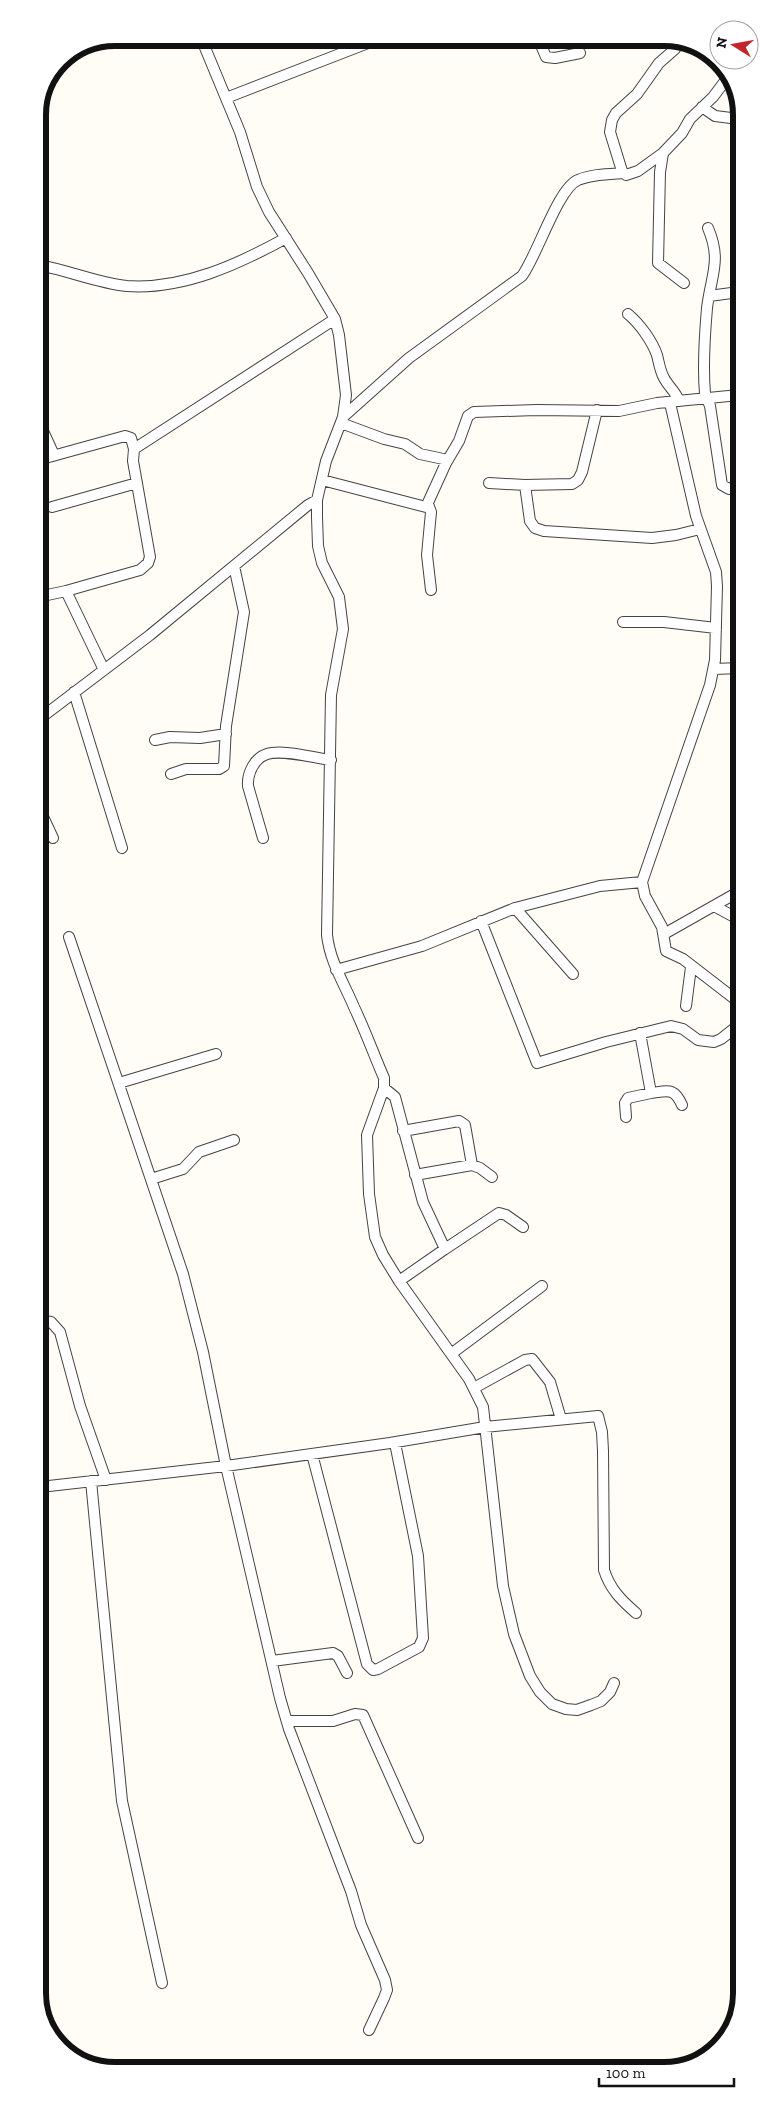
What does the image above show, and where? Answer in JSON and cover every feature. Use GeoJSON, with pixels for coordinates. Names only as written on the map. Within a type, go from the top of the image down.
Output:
{"type":"FeatureCollection","features":[{"type":"Feature","properties":{"kind":"street"},"geometry":{"type":"LineString","coordinates":[[204,46],[240,132],[257,187],[269,212],[335,318],[339,335],[346,395],[342,420],[326,461],[317,500],[318,546],[322,563],[339,597],[342,612],[342,638],[331,695],[327,936],[328,949],[336,970],[354,1006],[384,1078],[384,1088],[372,1116],[367,1135],[369,1194],[375,1237],[383,1255],[399,1281],[474,1388],[483,1407],[503,1586],[514,1634],[530,1676],[540,1692],[552,1704],[566,1709],[577,1710],[601,1700],[610,1692],[614,1683]]}},
{"type":"Feature","properties":{"kind":"street"},"geometry":{"type":"LineString","coordinates":[[226,98],[361,46]]}},
{"type":"Feature","properties":{"kind":"street"},"geometry":{"type":"LineString","coordinates":[[541,46],[546,57],[556,58],[580,53]]}},
{"type":"Feature","properties":{"kind":"street"},"geometry":{"type":"LineString","coordinates":[[624,173],[610,132],[612,120],[616,113],[637,94],[659,63],[675,49]]}},
{"type":"Feature","properties":{"kind":"street"},"geometry":{"type":"LineString","coordinates":[[342,420],[408,358],[522,276],[530,266],[562,196],[576,180],[589,176],[624,173],[628,175],[638,170],[663,153],[682,132],[690,119],[725,82]]}},
{"type":"Feature","properties":{"kind":"street"},"geometry":{"type":"LineString","coordinates":[[702,108],[715,116],[733,118]]}},
{"type":"Feature","properties":{"kind":"street"},"geometry":{"type":"LineString","coordinates":[[663,153],[660,172],[658,263],[684,283]]}},
{"type":"Feature","properties":{"kind":"street"},"geometry":{"type":"LineString","coordinates":[[708,228],[714,242],[716,256],[707,310],[705,389],[706,398],[710,406],[722,485],[729,489],[733,488]]}},
{"type":"Feature","properties":{"kind":"street"},"geometry":{"type":"LineString","coordinates":[[46,267],[127,286],[153,285],[186,280],[211,273],[248,259],[286,238]]}},
{"type":"Feature","properties":{"kind":"street"},"geometry":{"type":"LineString","coordinates":[[709,296],[733,293]]}},
{"type":"Feature","properties":{"kind":"street"},"geometry":{"type":"LineString","coordinates":[[628,314],[649,338],[657,354],[661,372],[676,394],[674,402],[696,516],[716,572],[717,586],[714,668],[710,685],[642,882],[645,896],[662,927],[666,951],[683,959],[733,998]]}},
{"type":"Feature","properties":{"kind":"street"},"geometry":{"type":"LineString","coordinates":[[134,449],[335,318]]}},
{"type":"Feature","properties":{"kind":"street"},"geometry":{"type":"LineString","coordinates":[[322,480],[423,507],[428,504],[459,441],[468,416],[474,412],[500,410],[630,410],[649,405],[733,396]]}},
{"type":"Feature","properties":{"kind":"street"},"geometry":{"type":"LineString","coordinates":[[489,483],[566,485],[578,480],[582,472],[597,410]]}},
{"type":"Feature","properties":{"kind":"street"},"geometry":{"type":"LineString","coordinates":[[342,420],[384,440],[405,444],[420,454],[448,460]]}},
{"type":"Feature","properties":{"kind":"street"},"geometry":{"type":"LineString","coordinates":[[46,458],[126,436],[131,438],[134,449],[133,461],[150,557],[148,563],[140,570],[46,595]]}},
{"type":"Feature","properties":{"kind":"street"},"geometry":{"type":"LineString","coordinates":[[46,438],[54,456]]}},
{"type":"Feature","properties":{"kind":"street"},"geometry":{"type":"LineString","coordinates":[[52,508],[137,482]]}},
{"type":"Feature","properties":{"kind":"street"},"geometry":{"type":"LineString","coordinates":[[525,485],[530,520],[539,530],[652,538],[700,529]]}},
{"type":"Feature","properties":{"kind":"street"},"geometry":{"type":"LineString","coordinates":[[46,714],[150,636],[308,505],[317,500]]}},
{"type":"Feature","properties":{"kind":"street"},"geometry":{"type":"LineString","coordinates":[[428,504],[431,512],[427,555],[431,590]]}},
{"type":"Feature","properties":{"kind":"street"},"geometry":{"type":"LineString","coordinates":[[171,774],[186,769],[222,768],[225,762],[226,734],[244,612],[234,566]]}},
{"type":"Feature","properties":{"kind":"street"},"geometry":{"type":"LineString","coordinates":[[66,591],[104,670]]}},
{"type":"Feature","properties":{"kind":"street"},"geometry":{"type":"LineString","coordinates":[[623,622],[664,622],[716,628]]}},
{"type":"Feature","properties":{"kind":"street"},"geometry":{"type":"LineString","coordinates":[[714,668],[733,668]]}},
{"type":"Feature","properties":{"kind":"street"},"geometry":{"type":"LineString","coordinates":[[74,692],[122,848]]}},
{"type":"Feature","properties":{"kind":"street"},"geometry":{"type":"LineString","coordinates":[[155,740],[170,737],[200,738],[226,734]]}},
{"type":"Feature","properties":{"kind":"street"},"geometry":{"type":"LineString","coordinates":[[263,838],[248,786],[248,778],[252,768],[263,756],[273,753],[331,760]]}},
{"type":"Feature","properties":{"kind":"street"},"geometry":{"type":"LineString","coordinates":[[46,824],[52,838]]}},
{"type":"Feature","properties":{"kind":"street"},"geometry":{"type":"LineString","coordinates":[[336,970],[422,946],[515,908],[554,900],[600,886],[642,882]]}},
{"type":"Feature","properties":{"kind":"street"},"geometry":{"type":"LineString","coordinates":[[664,934],[733,895]]}},
{"type":"Feature","properties":{"kind":"street"},"geometry":{"type":"LineString","coordinates":[[714,906],[733,916]]}},
{"type":"Feature","properties":{"kind":"street"},"geometry":{"type":"LineString","coordinates":[[515,908],[573,974]]}},
{"type":"Feature","properties":{"kind":"street"},"geometry":{"type":"LineString","coordinates":[[481,921],[537,1063],[664,1027],[676,1026],[698,1040],[714,1042],[733,1030]]}},
{"type":"Feature","properties":{"kind":"street"},"geometry":{"type":"LineString","coordinates":[[69,937],[183,1274],[204,1352],[226,1466],[287,1721],[351,1892],[366,1939],[385,1980],[387,1990],[369,2030]]}},
{"type":"Feature","properties":{"kind":"street"},"geometry":{"type":"LineString","coordinates":[[686,1006],[691,967]]}},
{"type":"Feature","properties":{"kind":"street"},"geometry":{"type":"LineString","coordinates":[[640,1033],[651,1093]]}},
{"type":"Feature","properties":{"kind":"street"},"geometry":{"type":"LineString","coordinates":[[119,1083],[216,1054]]}},
{"type":"Feature","properties":{"kind":"street"},"geometry":{"type":"LineString","coordinates":[[384,1088],[395,1097],[423,1202],[445,1249]]}},
{"type":"Feature","properties":{"kind":"street"},"geometry":{"type":"LineString","coordinates":[[626,1116],[625,1104],[628,1098],[651,1093],[674,1092],[677,1094],[682,1105]]}},
{"type":"Feature","properties":{"kind":"street"},"geometry":{"type":"LineString","coordinates":[[403,1131],[459,1121],[465,1125],[472,1166]]}},
{"type":"Feature","properties":{"kind":"street"},"geometry":{"type":"LineString","coordinates":[[151,1179],[183,1169],[199,1152],[234,1140]]}},
{"type":"Feature","properties":{"kind":"street"},"geometry":{"type":"LineString","coordinates":[[415,1175],[472,1166],[480,1168],[492,1177]]}},
{"type":"Feature","properties":{"kind":"street"},"geometry":{"type":"LineString","coordinates":[[399,1281],[499,1213],[506,1215],[523,1227]]}},
{"type":"Feature","properties":{"kind":"street"},"geometry":{"type":"LineString","coordinates":[[451,1354],[542,1286]]}},
{"type":"Feature","properties":{"kind":"street"},"geometry":{"type":"LineString","coordinates":[[46,1321],[51,1322],[60,1332],[78,1399],[106,1480]]}},
{"type":"Feature","properties":{"kind":"street"},"geometry":{"type":"LineString","coordinates":[[474,1388],[525,1360],[532,1359],[550,1382],[561,1419]]}},
{"type":"Feature","properties":{"kind":"street"},"geometry":{"type":"LineString","coordinates":[[46,1486],[226,1466],[485,1427],[598,1416],[602,1432],[603,1451],[604,1570],[608,1582],[616,1595],[636,1614]]}},
{"type":"Feature","properties":{"kind":"street"},"geometry":{"type":"LineString","coordinates":[[312,1454],[367,1664],[373,1670],[419,1647],[423,1638],[418,1556],[395,1442]]}},
{"type":"Feature","properties":{"kind":"street"},"geometry":{"type":"LineString","coordinates":[[91,1481],[122,1801],[162,1983]]}},
{"type":"Feature","properties":{"kind":"street"},"geometry":{"type":"LineString","coordinates":[[272,1661],[334,1653],[348,1672]]}},
{"type":"Feature","properties":{"kind":"street"},"geometry":{"type":"LineString","coordinates":[[287,1721],[333,1720],[355,1714],[363,1714],[418,1838]]}}]}
